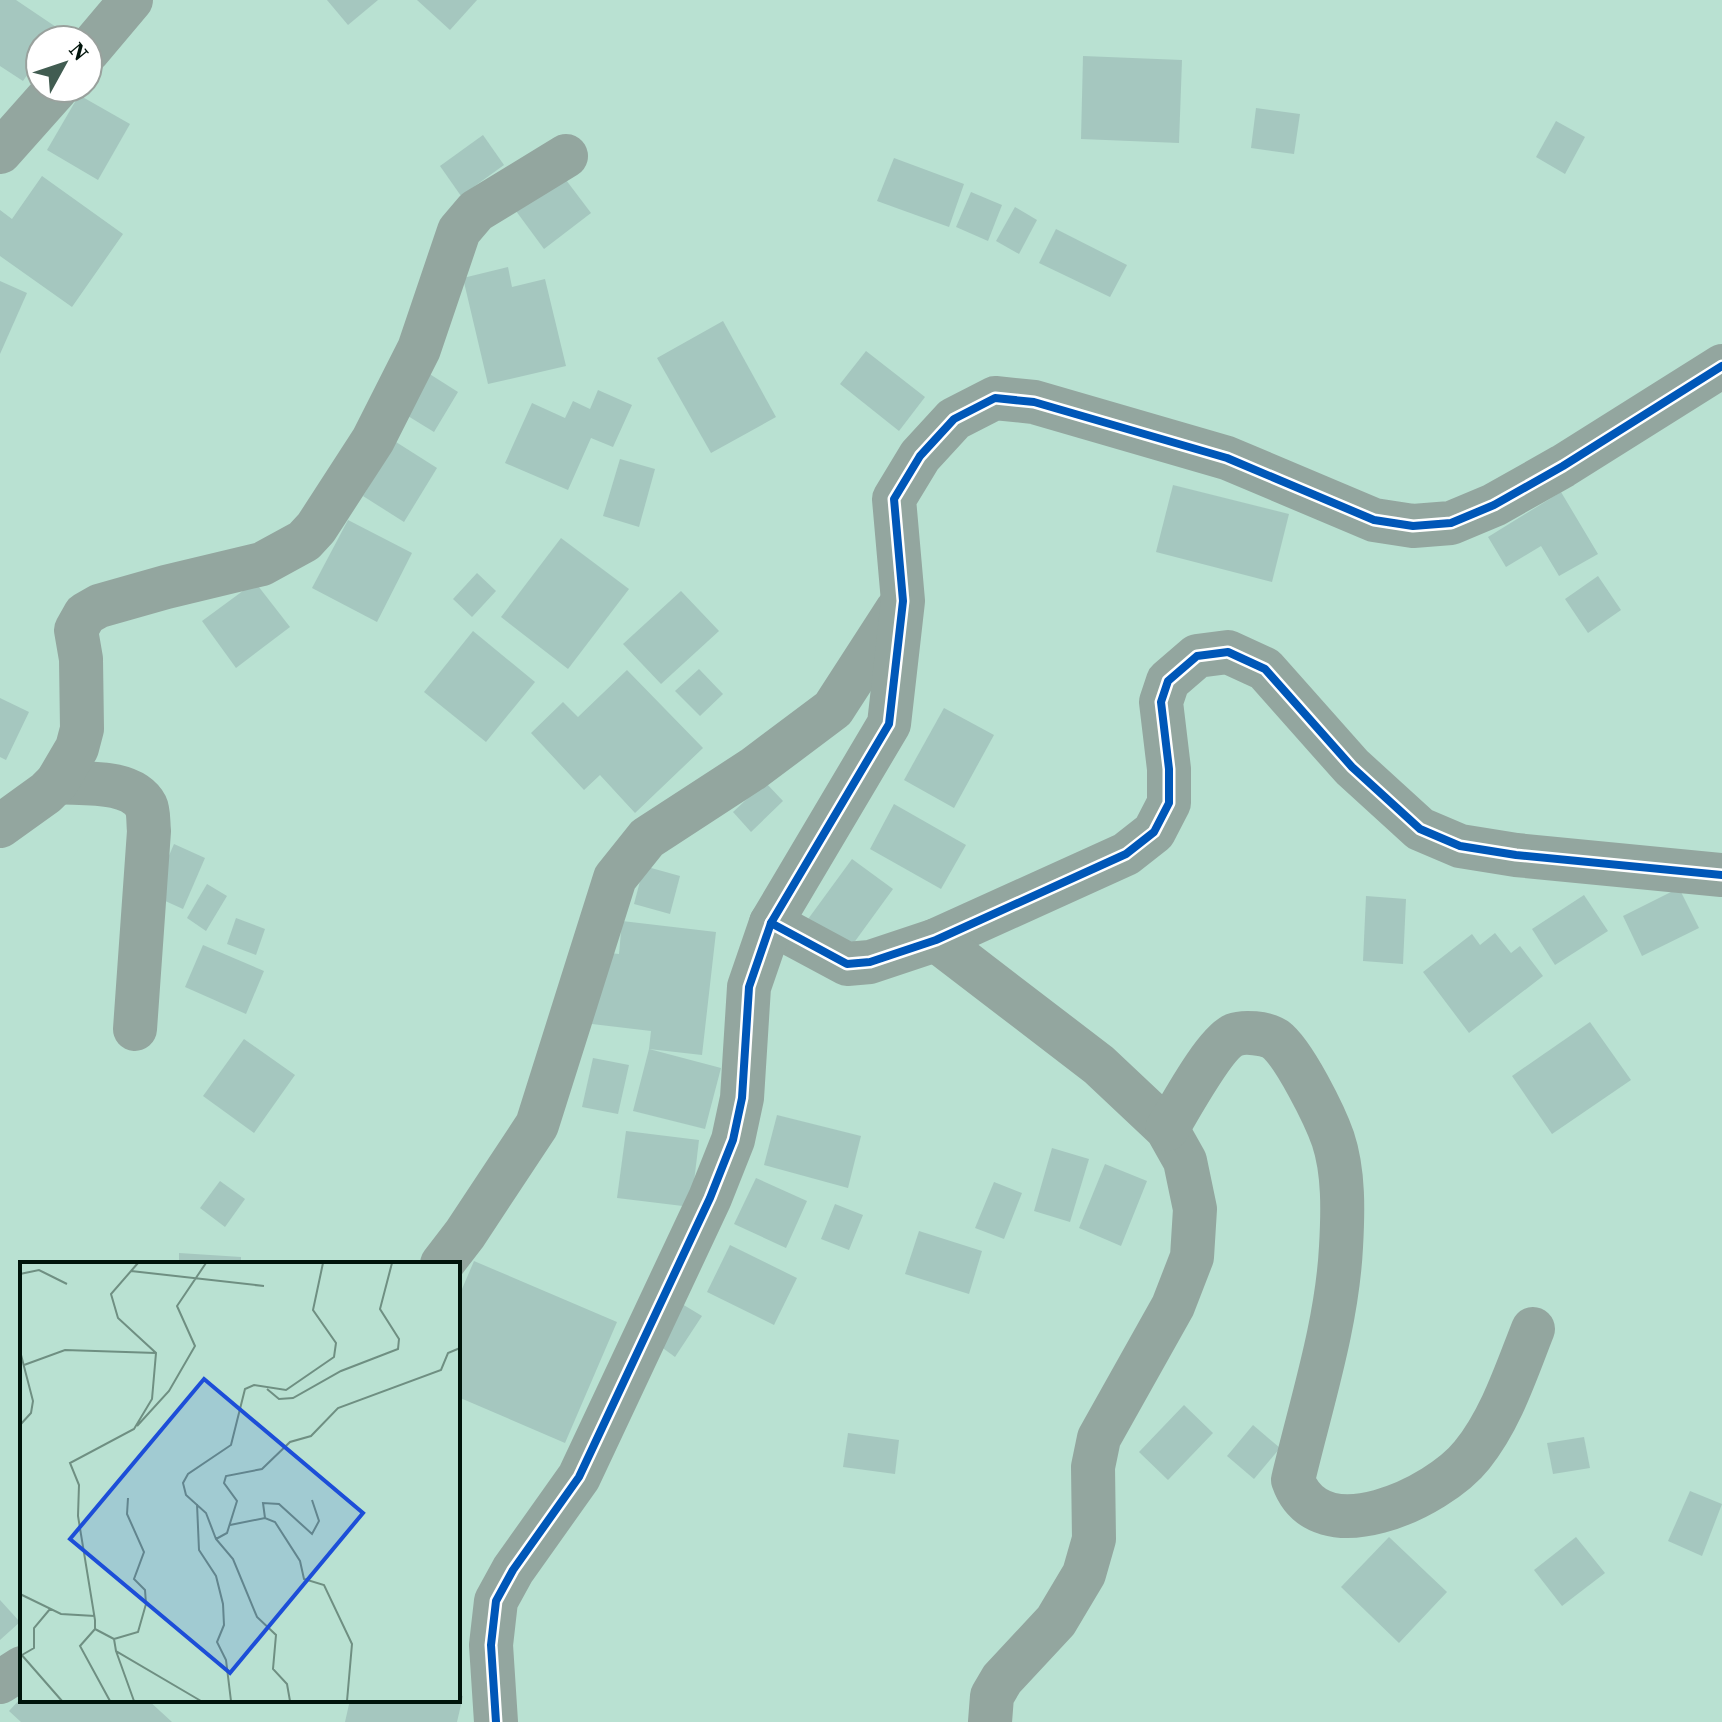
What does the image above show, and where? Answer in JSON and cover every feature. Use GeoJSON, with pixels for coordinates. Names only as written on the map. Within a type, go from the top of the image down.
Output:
{"type":"FeatureCollection","features":[{"type":"Feature","properties":{"kind":"street"},"geometry":{"type":"LineString","coordinates":[[104,32],[131,0]]}},
{"type":"Feature","properties":{"kind":"street"},"geometry":{"type":"LineString","coordinates":[[0,152],[43,104]]}},
{"type":"Feature","properties":{"kind":"street"},"geometry":{"type":"LineString","coordinates":[[0,826],[57,782],[77,748],[82,729],[81,659],[76,630],[85,614],[99,606],[166,587],[262,564],[304,541],[316,528],[373,440],[419,349],[459,231],[476,211],[566,156]]}},
{"type":"Feature","properties":{"kind":"street"},"geometry":{"type":"LineString","coordinates":[[496,1722],[491,1645],[496,1601],[513,1570],[579,1477],[710,1198],[733,1140],[739,1112],[749,987],[771,923],[889,724],[903,601],[894,499],[920,456],[954,419],[995,398],[1034,402],[1227,458],[1374,520],[1413,526],[1451,523],[1494,505],[1563,466],[1722,366]]}},
{"type":"Feature","properties":{"kind":"street"},"geometry":{"type":"LineString","coordinates":[[444,1262],[537,1125],[615,878],[647,838],[753,769],[833,709],[903,601]]}},
{"type":"Feature","properties":{"kind":"street"},"geometry":{"type":"LineString","coordinates":[[771,923],[847,964],[870,962],[936,940],[1126,854],[1154,832],[1169,803],[1169,769],[1161,702],[1168,681],[1197,656],[1228,652],[1265,669],[1352,767],[1420,829],[1460,846],[1722,875]]}},
{"type":"Feature","properties":{"kind":"street"},"geometry":{"type":"LineString","coordinates":[[57,782],[118,787],[136,794],[147,807],[149,831],[135,1029]]}},
{"type":"Feature","properties":{"kind":"street"},"geometry":{"type":"LineString","coordinates":[[936,940],[1099,1065],[1167,1129],[1185,1161],[1195,1209],[1192,1257],[1173,1306],[1099,1438],[1093,1467],[1094,1539],[1084,1574],[1056,1621],[1002,1679],[992,1696],[990,1722]]}},
{"type":"Feature","properties":{"kind":"street"},"geometry":{"type":"LineString","coordinates":[[1167,1129],[1215,1052],[1233,1035],[1251,1032],[1274,1038],[1294,1061],[1333,1139],[1342,1190],[1341,1249],[1330,1326],[1293,1480],[1298,1495],[1315,1509],[1338,1518],[1381,1511],[1434,1488],[1471,1457],[1495,1420],[1533,1329]]}},
{"type":"Feature","properties":{"kind":"street"},"geometry":{"type":"LineString","coordinates":[[0,1682],[20,1669]]}},
{"type":"Feature","properties":{"kind":"building"},"geometry":{"type":"Polygon","coordinates":[[[0,0],[16,0],[52,24],[24,24],[23,81],[0,66],[0,0]]]}},
{"type":"Feature","properties":{"kind":"building"},"geometry":{"type":"Polygon","coordinates":[[[327,0],[378,0],[348,25],[327,0]]]}},
{"type":"Feature","properties":{"kind":"building"},"geometry":{"type":"Polygon","coordinates":[[[417,0],[477,0],[450,30],[417,0]]]}},
{"type":"Feature","properties":{"kind":"building"},"geometry":{"type":"Polygon","coordinates":[[[1083,56],[1182,60],[1179,143],[1081,139],[1083,56]]]}},
{"type":"Feature","properties":{"kind":"building"},"geometry":{"type":"Polygon","coordinates":[[[74,104],[95,104],[130,124],[98,180],[47,150],[74,104]]]}},
{"type":"Feature","properties":{"kind":"building"},"geometry":{"type":"Polygon","coordinates":[[[1256,108],[1300,114],[1294,154],[1251,148],[1256,108]]]}},
{"type":"Feature","properties":{"kind":"building"},"geometry":{"type":"Polygon","coordinates":[[[1556,121],[1585,137],[1565,174],[1536,157],[1556,121]]]}},
{"type":"Feature","properties":{"kind":"building"},"geometry":{"type":"Polygon","coordinates":[[[483,135],[504,165],[461,196],[440,166],[483,135]]]}},
{"type":"Feature","properties":{"kind":"building"},"geometry":{"type":"Polygon","coordinates":[[[894,158],[964,184],[949,227],[877,201],[894,158]]]}},
{"type":"Feature","properties":{"kind":"building"},"geometry":{"type":"Polygon","coordinates":[[[42,176],[123,234],[72,307],[0,256],[0,210],[12,219],[42,176]]]}},
{"type":"Feature","properties":{"kind":"building"},"geometry":{"type":"Polygon","coordinates":[[[563,176],[591,213],[544,249],[516,211],[563,176]]]}},
{"type":"Feature","properties":{"kind":"building"},"geometry":{"type":"Polygon","coordinates":[[[971,192],[1002,205],[988,241],[956,227],[971,192]]]}},
{"type":"Feature","properties":{"kind":"building"},"geometry":{"type":"Polygon","coordinates":[[[1015,207],[1037,220],[1019,254],[996,241],[1015,207]]]}},
{"type":"Feature","properties":{"kind":"building"},"geometry":{"type":"Polygon","coordinates":[[[1056,229],[1127,265],[1110,297],[1039,263],[1056,229]]]}},
{"type":"Feature","properties":{"kind":"building"},"geometry":{"type":"Polygon","coordinates":[[[508,267],[512,287],[545,279],[566,366],[488,384],[463,278],[508,267]]]}},
{"type":"Feature","properties":{"kind":"building"},"geometry":{"type":"Polygon","coordinates":[[[0,281],[27,293],[0,354],[0,281]]]}},
{"type":"Feature","properties":{"kind":"building"},"geometry":{"type":"Polygon","coordinates":[[[723,321],[776,417],[711,453],[657,358],[723,321]]]}},
{"type":"Feature","properties":{"kind":"building"},"geometry":{"type":"Polygon","coordinates":[[[866,351],[925,397],[899,431],[840,384],[866,351]]]}},
{"type":"Feature","properties":{"kind":"building"},"geometry":{"type":"Polygon","coordinates":[[[428,373],[458,392],[434,432],[403,413],[428,373]]]}},
{"type":"Feature","properties":{"kind":"building"},"geometry":{"type":"Polygon","coordinates":[[[598,390],[632,405],[613,447],[591,438],[568,490],[505,463],[532,403],[565,418],[573,401],[590,409],[598,390]]]}},
{"type":"Feature","properties":{"kind":"building"},"geometry":{"type":"Polygon","coordinates":[[[396,442],[437,468],[404,522],[363,496],[396,442]]]}},
{"type":"Feature","properties":{"kind":"building"},"geometry":{"type":"Polygon","coordinates":[[[620,459],[655,469],[639,527],[603,516],[620,459]]]}},
{"type":"Feature","properties":{"kind":"building"},"geometry":{"type":"Polygon","coordinates":[[[1173,485],[1289,514],[1272,582],[1156,552],[1173,485]]]}},
{"type":"Feature","properties":{"kind":"building"},"geometry":{"type":"Polygon","coordinates":[[[1561,492],[1598,554],[1559,576],[1541,546],[1506,567],[1488,537],[1561,492]]]}},
{"type":"Feature","properties":{"kind":"building"},"geometry":{"type":"Polygon","coordinates":[[[348,520],[412,553],[377,622],[312,588],[348,520]]]}},
{"type":"Feature","properties":{"kind":"building"},"geometry":{"type":"Polygon","coordinates":[[[561,538],[629,589],[568,669],[501,617],[561,538]]]}},
{"type":"Feature","properties":{"kind":"building"},"geometry":{"type":"Polygon","coordinates":[[[477,573],[496,591],[472,617],[453,599],[477,573]]]}},
{"type":"Feature","properties":{"kind":"building"},"geometry":{"type":"Polygon","coordinates":[[[1598,576],[1621,610],[1588,633],[1565,599],[1598,576]]]}},
{"type":"Feature","properties":{"kind":"building"},"geometry":{"type":"Polygon","coordinates":[[[255,582],[290,627],[236,668],[202,621],[255,582]]]}},
{"type":"Feature","properties":{"kind":"building"},"geometry":{"type":"Polygon","coordinates":[[[681,591],[719,631],[661,684],[623,644],[681,591]]]}},
{"type":"Feature","properties":{"kind":"building"},"geometry":{"type":"Polygon","coordinates":[[[473,631],[535,682],[486,742],[424,692],[473,631]]]}},
{"type":"Feature","properties":{"kind":"building"},"geometry":{"type":"Polygon","coordinates":[[[699,669],[723,694],[700,716],[675,691],[699,669]]]}},
{"type":"Feature","properties":{"kind":"building"},"geometry":{"type":"Polygon","coordinates":[[[627,670],[703,748],[635,813],[600,775],[584,790],[531,733],[563,702],[578,717],[627,670]]]}},
{"type":"Feature","properties":{"kind":"building"},"geometry":{"type":"Polygon","coordinates":[[[0,698],[29,712],[6,760],[0,757],[0,698]]]}},
{"type":"Feature","properties":{"kind":"building"},"geometry":{"type":"Polygon","coordinates":[[[944,708],[994,735],[954,808],[904,780],[944,708]]]}},
{"type":"Feature","properties":{"kind":"building"},"geometry":{"type":"Polygon","coordinates":[[[765,782],[783,801],[751,832],[733,812],[765,782]]]}},
{"type":"Feature","properties":{"kind":"building"},"geometry":{"type":"Polygon","coordinates":[[[894,804],[966,845],[941,889],[870,849],[894,804]]]}},
{"type":"Feature","properties":{"kind":"building"},"geometry":{"type":"Polygon","coordinates":[[[174,844],[205,858],[183,909],[152,895],[174,844]]]}},
{"type":"Feature","properties":{"kind":"building"},"geometry":{"type":"Polygon","coordinates":[[[852,859],[893,889],[845,955],[803,926],[852,859]]]}},
{"type":"Feature","properties":{"kind":"building"},"geometry":{"type":"Polygon","coordinates":[[[644,866],[680,876],[670,914],[634,904],[644,866]]]}},
{"type":"Feature","properties":{"kind":"building"},"geometry":{"type":"Polygon","coordinates":[[[207,884],[227,896],[206,931],[187,918],[207,884]]]}},
{"type":"Feature","properties":{"kind":"building"},"geometry":{"type":"Polygon","coordinates":[[[1679,888],[1699,928],[1642,956],[1623,916],[1679,888]]]}},
{"type":"Feature","properties":{"kind":"building"},"geometry":{"type":"Polygon","coordinates":[[[1584,895],[1608,931],[1555,965],[1532,929],[1584,895]]]}},
{"type":"Feature","properties":{"kind":"building"},"geometry":{"type":"Polygon","coordinates":[[[1366,896],[1406,899],[1403,964],[1363,961],[1366,896]]]}},
{"type":"Feature","properties":{"kind":"building"},"geometry":{"type":"Polygon","coordinates":[[[236,918],[265,929],[256,955],[227,944],[236,918]]]}},
{"type":"Feature","properties":{"kind":"building"},"geometry":{"type":"Polygon","coordinates":[[[622,921],[716,932],[702,1055],[649,1049],[651,1031],[592,1024],[600,952],[619,954],[622,921]]]}},
{"type":"Feature","properties":{"kind":"building"},"geometry":{"type":"Polygon","coordinates":[[[1495,933],[1511,953],[1520,946],[1543,976],[1469,1033],[1423,972],[1472,934],[1480,945],[1495,933]]]}},
{"type":"Feature","properties":{"kind":"building"},"geometry":{"type":"Polygon","coordinates":[[[203,945],[264,971],[246,1014],[185,987],[203,945]]]}},
{"type":"Feature","properties":{"kind":"building"},"geometry":{"type":"Polygon","coordinates":[[[1590,1022],[1631,1080],[1552,1134],[1512,1076],[1590,1022]]]}},
{"type":"Feature","properties":{"kind":"building"},"geometry":{"type":"Polygon","coordinates":[[[244,1039],[295,1075],[254,1133],[203,1096],[244,1039]]]}},
{"type":"Feature","properties":{"kind":"building"},"geometry":{"type":"Polygon","coordinates":[[[649,1049],[721,1068],[705,1129],[633,1111],[649,1049]]]}},
{"type":"Feature","properties":{"kind":"building"},"geometry":{"type":"Polygon","coordinates":[[[593,1058],[629,1065],[618,1114],[582,1107],[593,1058]]]}},
{"type":"Feature","properties":{"kind":"building"},"geometry":{"type":"Polygon","coordinates":[[[777,1115],[861,1136],[848,1188],[764,1165],[777,1115]]]}},
{"type":"Feature","properties":{"kind":"building"},"geometry":{"type":"Polygon","coordinates":[[[626,1131],[699,1140],[691,1207],[617,1198],[626,1131]]]}},
{"type":"Feature","properties":{"kind":"building"},"geometry":{"type":"Polygon","coordinates":[[[1052,1148],[1089,1159],[1070,1222],[1034,1211],[1052,1148]]]}},
{"type":"Feature","properties":{"kind":"building"},"geometry":{"type":"Polygon","coordinates":[[[1105,1164],[1147,1181],[1121,1246],[1079,1228],[1105,1164]]]}},
{"type":"Feature","properties":{"kind":"building"},"geometry":{"type":"Polygon","coordinates":[[[756,1178],[807,1201],[786,1248],[734,1224],[756,1178]]]}},
{"type":"Feature","properties":{"kind":"building"},"geometry":{"type":"Polygon","coordinates":[[[220,1181],[245,1199],[225,1227],[200,1208],[220,1181]]]}},
{"type":"Feature","properties":{"kind":"building"},"geometry":{"type":"Polygon","coordinates":[[[994,1182],[1022,1193],[1004,1239],[975,1228],[994,1182]]]}},
{"type":"Feature","properties":{"kind":"building"},"geometry":{"type":"Polygon","coordinates":[[[835,1204],[863,1215],[849,1250],[821,1239],[835,1204]]]}},
{"type":"Feature","properties":{"kind":"building"},"geometry":{"type":"Polygon","coordinates":[[[919,1231],[982,1251],[969,1294],[905,1274],[919,1231]]]}},
{"type":"Feature","properties":{"kind":"building"},"geometry":{"type":"Polygon","coordinates":[[[730,1245],[797,1278],[774,1325],[707,1292],[730,1245]]]}},
{"type":"Feature","properties":{"kind":"building"},"geometry":{"type":"Polygon","coordinates":[[[179,1253],[241,1257],[241,1262],[179,1262],[179,1253]]]}},
{"type":"Feature","properties":{"kind":"building"},"geometry":{"type":"Polygon","coordinates":[[[474,1261],[617,1322],[565,1443],[460,1398],[462,1289],[474,1261]]]}},
{"type":"Feature","properties":{"kind":"building"},"geometry":{"type":"Polygon","coordinates":[[[682,1304],[702,1316],[675,1357],[656,1343],[682,1304]]]}},
{"type":"Feature","properties":{"kind":"building"},"geometry":{"type":"Polygon","coordinates":[[[1184,1405],[1213,1433],[1168,1480],[1139,1452],[1184,1405]]]}},
{"type":"Feature","properties":{"kind":"building"},"geometry":{"type":"Polygon","coordinates":[[[1253,1425],[1280,1448],[1254,1479],[1227,1456],[1253,1425]]]}},
{"type":"Feature","properties":{"kind":"building"},"geometry":{"type":"Polygon","coordinates":[[[848,1433],[899,1440],[895,1474],[843,1467],[848,1433]]]}},
{"type":"Feature","properties":{"kind":"building"},"geometry":{"type":"Polygon","coordinates":[[[1584,1437],[1590,1468],[1553,1474],[1547,1443],[1584,1437]]]}},
{"type":"Feature","properties":{"kind":"building"},"geometry":{"type":"Polygon","coordinates":[[[1690,1491],[1722,1504],[1702,1556],[1668,1541],[1690,1491]]]}},
{"type":"Feature","properties":{"kind":"building"},"geometry":{"type":"Polygon","coordinates":[[[1389,1537],[1447,1592],[1399,1643],[1341,1587],[1389,1537]]]}},
{"type":"Feature","properties":{"kind":"building"},"geometry":{"type":"Polygon","coordinates":[[[1576,1537],[1605,1573],[1562,1606],[1534,1570],[1576,1537]]]}},
{"type":"Feature","properties":{"kind":"building"},"geometry":{"type":"Polygon","coordinates":[[[0,1600],[20,1622],[0,1640],[0,1600]]]}},
{"type":"Feature","properties":{"kind":"building"},"geometry":{"type":"Polygon","coordinates":[[[460,1695],[463,1696],[457,1722],[345,1722],[350,1702],[460,1702],[460,1695]]]}},
{"type":"Feature","properties":{"kind":"building"},"geometry":{"type":"Polygon","coordinates":[[[20,1699],[20,1702],[150,1702],[172,1722],[21,1722],[9,1711],[20,1699]]]}},
{"type":"Feature","properties":{"kind":"cycle path"},"geometry":{"type":"LineString","coordinates":[[496,1722],[491,1645],[496,1601],[513,1570],[579,1477],[710,1198],[733,1140],[742,1098],[749,987],[771,923],[889,724],[903,601],[894,499],[920,456],[954,419],[995,398],[1034,402],[1227,458],[1374,520],[1413,526],[1451,523],[1494,505],[1563,466],[1722,366]]}},
{"type":"Feature","properties":{"kind":"cycle path"},"geometry":{"type":"LineString","coordinates":[[771,923],[847,964],[870,962],[936,940],[1126,854],[1154,832],[1169,803],[1169,769],[1161,702],[1168,681],[1197,656],[1228,652],[1265,669],[1352,767],[1420,829],[1460,846],[1516,855],[1722,875]]}}]}
